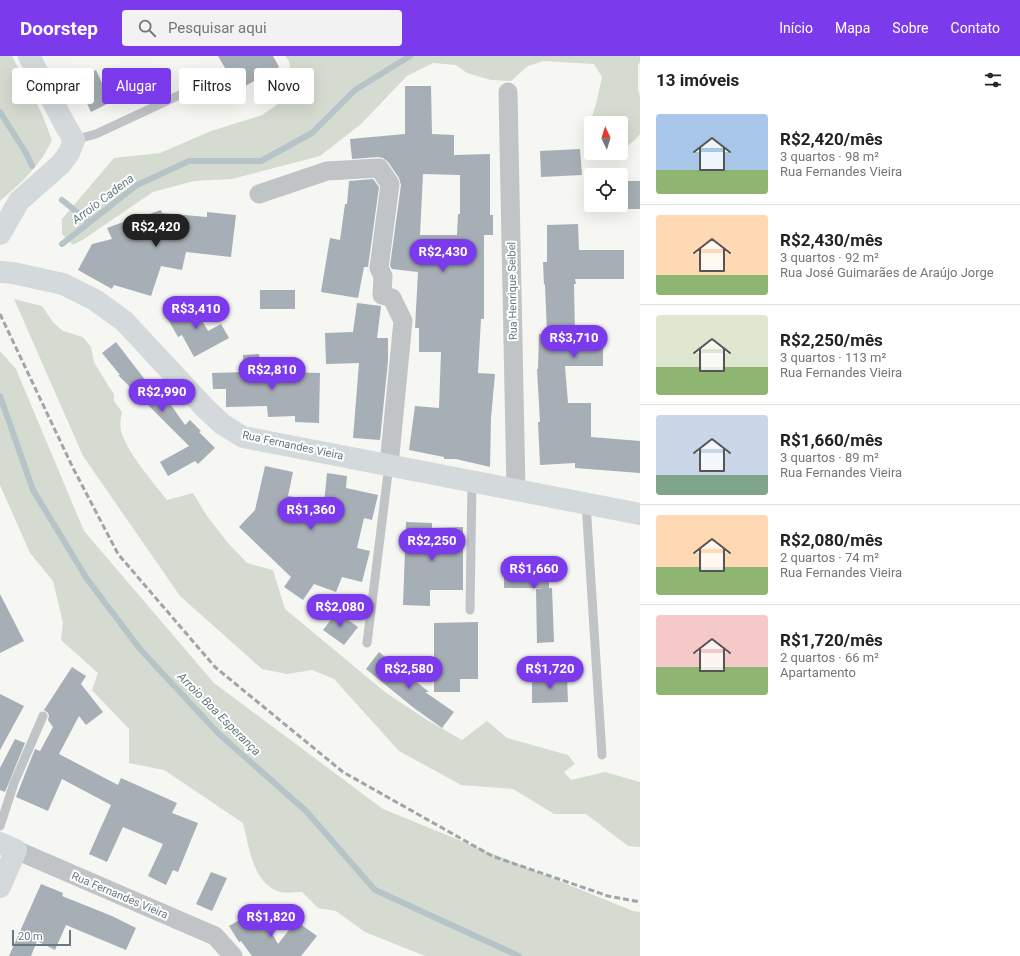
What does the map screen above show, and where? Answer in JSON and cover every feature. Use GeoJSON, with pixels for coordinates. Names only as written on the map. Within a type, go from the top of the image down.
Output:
{"type":"FeatureCollection","features":[{"type":"Feature","properties":{"kind":"street"},"geometry":{"type":"LineString","coordinates":[[0,234],[19,201],[61,164],[74,140],[29,56]]}},
{"type":"Feature","properties":{"kind":"street","name":"Rua Henrique Seibel"},"geometry":{"type":"LineString","coordinates":[[508,92],[516,490]]}},
{"type":"Feature","properties":{"kind":"street"},"geometry":{"type":"LineString","coordinates":[[259,194],[327,171],[379,168],[390,184],[379,268],[383,276],[382,295],[392,298],[403,321],[389,464]]}},
{"type":"Feature","properties":{"kind":"street","name":"Rua Fernandes Vieira"},"geometry":{"type":"LineString","coordinates":[[0,272],[14,273],[63,284],[95,300],[124,321],[205,408],[222,424],[243,437],[389,464],[640,514]]}},
{"type":"Feature","properties":{"kind":"street"},"geometry":{"type":"LineString","coordinates":[[0,887],[8,846]]}},
{"type":"Feature","properties":{"kind":"street","name":"Rua Fernandes Vieira"},"geometry":{"type":"LineString","coordinates":[[8,846],[215,936],[233,956]]}},
{"type":"Feature","properties":{"kind":"lane"},"geometry":{"type":"LineString","coordinates":[[74,140],[96,134],[179,95]]}},
{"type":"Feature","properties":{"kind":"lane"},"geometry":{"type":"LineString","coordinates":[[367,643],[389,464]]}},
{"type":"Feature","properties":{"kind":"lane"},"geometry":{"type":"LineString","coordinates":[[470,610],[472,481]]}},
{"type":"Feature","properties":{"kind":"lane"},"geometry":{"type":"LineString","coordinates":[[586,503],[602,755]]}},
{"type":"Feature","properties":{"kind":"lane"},"geometry":{"type":"LineString","coordinates":[[0,826],[14,783],[43,716]]}},
{"type":"Feature","properties":{"kind":"shaded area"},"geometry":{"type":"Polygon","coordinates":[[[0,56],[12,56],[18,68],[12,68],[12,104],[37,104],[52,140],[36,166],[0,201],[0,56]]]}},
{"type":"Feature","properties":{"kind":"shaded area"},"geometry":{"type":"Polygon","coordinates":[[[285,56],[640,56],[640,62],[638,65],[638,89],[640,97],[640,134],[628,146],[628,116],[592,116],[602,77],[594,64],[543,61],[528,66],[511,81],[491,80],[467,73],[456,65],[433,63],[407,76],[361,124],[320,156],[232,179],[194,181],[153,192],[73,245],[62,234],[62,219],[114,158],[160,153],[211,131],[262,115],[278,104],[314,104],[314,68],[290,68],[289,61],[285,56]]]}},
{"type":"Feature","properties":{"kind":"shaded area"},"geometry":{"type":"Polygon","coordinates":[[[14,299],[42,306],[53,322],[63,331],[83,337],[91,347],[94,362],[114,394],[114,401],[122,412],[120,425],[122,434],[130,451],[142,468],[167,500],[193,493],[207,516],[228,543],[247,563],[273,570],[285,609],[385,692],[427,720],[462,740],[487,721],[507,738],[568,755],[575,764],[564,772],[571,780],[605,772],[640,782],[640,847],[628,846],[586,814],[554,814],[513,789],[461,785],[399,751],[334,679],[312,670],[287,674],[262,669],[180,596],[83,456],[14,299]]]}},
{"type":"Feature","properties":{"kind":"shaded area"},"geometry":{"type":"Polygon","coordinates":[[[0,351],[16,369],[84,531],[214,683],[383,809],[633,911],[640,912],[640,956],[425,956],[365,932],[336,911],[318,908],[302,892],[280,892],[269,886],[262,879],[253,862],[243,823],[164,770],[129,763],[129,729],[92,690],[98,673],[61,640],[63,623],[53,581],[30,553],[0,485],[0,351]]]}},
{"type":"Feature","properties":{"kind":"building"},"geometry":{"type":"Polygon","coordinates":[[[218,56],[273,56],[279,67],[254,68],[254,81],[246,86],[246,68],[225,68],[218,56]]]}},
{"type":"Feature","properties":{"kind":"building"},"geometry":{"type":"Polygon","coordinates":[[[96,70],[102,83],[102,104],[107,104],[91,112],[87,104],[94,104],[94,71],[96,70]]]}},
{"type":"Feature","properties":{"kind":"building"},"geometry":{"type":"Polygon","coordinates":[[[405,86],[431,86],[432,134],[454,135],[454,155],[490,154],[490,215],[493,215],[493,235],[484,235],[484,319],[481,319],[478,373],[495,374],[491,418],[490,467],[456,459],[444,459],[444,457],[409,450],[415,406],[439,408],[441,352],[419,352],[419,328],[415,328],[418,272],[392,269],[390,266],[401,185],[399,178],[388,162],[383,158],[352,159],[350,139],[405,134],[405,86]],[[423,174],[420,235],[457,235],[458,214],[460,214],[460,175],[423,174]]]}},
{"type":"Feature","properties":{"kind":"building"},"geometry":{"type":"Polygon","coordinates":[[[580,149],[582,175],[541,177],[540,151],[580,149]]]}},
{"type":"Feature","properties":{"kind":"building"},"geometry":{"type":"Polygon","coordinates":[[[373,179],[379,187],[368,267],[364,267],[358,298],[321,292],[330,238],[340,240],[345,204],[347,204],[349,181],[373,179]]]}},
{"type":"Feature","properties":{"kind":"building"},"geometry":{"type":"Polygon","coordinates":[[[628,181],[640,181],[640,209],[628,209],[628,181]]]}},
{"type":"Feature","properties":{"kind":"building"},"geometry":{"type":"Polygon","coordinates":[[[161,210],[162,213],[207,217],[207,212],[236,215],[231,257],[186,252],[182,270],[161,266],[151,296],[114,285],[112,289],[78,270],[92,244],[112,239],[107,228],[161,210]]]}},
{"type":"Feature","properties":{"kind":"building"},"geometry":{"type":"Polygon","coordinates":[[[578,224],[579,250],[624,250],[624,279],[575,279],[575,335],[603,335],[603,366],[565,366],[568,403],[591,403],[591,437],[640,441],[640,473],[575,468],[575,463],[540,465],[538,422],[540,422],[537,369],[539,334],[547,334],[543,262],[547,262],[547,225],[578,224]]]}},
{"type":"Feature","properties":{"kind":"building"},"geometry":{"type":"Polygon","coordinates":[[[260,290],[295,290],[295,309],[260,309],[260,290]]]}},
{"type":"Feature","properties":{"kind":"building"},"geometry":{"type":"Polygon","coordinates":[[[192,302],[208,331],[221,324],[229,338],[194,357],[182,335],[178,337],[166,316],[192,302]]]}},
{"type":"Feature","properties":{"kind":"building"},"geometry":{"type":"Polygon","coordinates":[[[357,303],[381,306],[377,338],[388,338],[388,361],[380,440],[353,438],[359,363],[326,364],[325,333],[353,332],[357,303]]]}},
{"type":"Feature","properties":{"kind":"building"},"geometry":{"type":"Polygon","coordinates":[[[116,342],[149,385],[154,381],[185,425],[190,420],[201,431],[199,432],[215,448],[198,464],[195,461],[168,476],[160,462],[189,446],[118,375],[120,375],[102,353],[116,342]]]}},
{"type":"Feature","properties":{"kind":"building"},"geometry":{"type":"Polygon","coordinates":[[[259,354],[261,371],[284,370],[285,372],[320,373],[319,423],[295,422],[295,416],[268,417],[267,406],[226,407],[226,389],[213,389],[212,373],[244,372],[243,355],[259,354]]]}},
{"type":"Feature","properties":{"kind":"building"},"geometry":{"type":"Polygon","coordinates":[[[265,466],[293,472],[288,496],[324,503],[327,473],[347,476],[346,488],[378,495],[372,520],[364,518],[357,548],[370,551],[362,582],[342,577],[336,592],[314,584],[303,600],[284,587],[291,577],[239,527],[255,510],[265,466]]]}},
{"type":"Feature","properties":{"kind":"building"},"geometry":{"type":"Polygon","coordinates":[[[406,522],[432,523],[432,528],[463,527],[463,590],[430,590],[430,606],[403,605],[406,522]]]}},
{"type":"Feature","properties":{"kind":"building"},"geometry":{"type":"Polygon","coordinates":[[[549,558],[549,588],[552,588],[554,642],[537,643],[536,589],[542,588],[504,588],[504,559],[549,558]]]}},
{"type":"Feature","properties":{"kind":"building"},"geometry":{"type":"Polygon","coordinates":[[[0,594],[24,641],[0,653],[0,594]]]}},
{"type":"Feature","properties":{"kind":"building"},"geometry":{"type":"Polygon","coordinates":[[[337,612],[358,627],[344,645],[323,630],[337,612]]]}},
{"type":"Feature","properties":{"kind":"building"},"geometry":{"type":"Polygon","coordinates":[[[478,622],[478,679],[460,679],[460,692],[434,692],[434,623],[478,622]]]}},
{"type":"Feature","properties":{"kind":"building"},"geometry":{"type":"Polygon","coordinates":[[[379,652],[429,692],[425,692],[454,712],[442,728],[414,708],[366,669],[379,652]]]}},
{"type":"Feature","properties":{"kind":"building"},"geometry":{"type":"Polygon","coordinates":[[[72,667],[86,676],[81,684],[103,712],[86,725],[79,716],[59,754],[118,785],[121,778],[177,803],[172,813],[198,823],[178,872],[173,870],[166,885],[148,876],[163,844],[123,827],[107,862],[89,854],[111,805],[62,779],[48,811],[16,797],[35,749],[40,751],[53,727],[48,720],[48,713],[44,710],[72,667]]]}},
{"type":"Feature","properties":{"kind":"building"},"geometry":{"type":"Polygon","coordinates":[[[567,676],[568,702],[532,703],[532,677],[567,676]]]}},
{"type":"Feature","properties":{"kind":"building"},"geometry":{"type":"Polygon","coordinates":[[[0,694],[24,706],[0,750],[0,694]]]}},
{"type":"Feature","properties":{"kind":"building"},"geometry":{"type":"Polygon","coordinates":[[[15,739],[25,743],[5,792],[0,790],[0,768],[15,739]]]}},
{"type":"Feature","properties":{"kind":"building"},"geometry":{"type":"Polygon","coordinates":[[[211,872],[227,878],[212,911],[196,904],[211,872]]]}},
{"type":"Feature","properties":{"kind":"building"},"geometry":{"type":"Polygon","coordinates":[[[41,884],[63,893],[62,896],[112,916],[136,928],[126,950],[66,925],[55,950],[37,941],[31,956],[9,956],[41,884]]]}},
{"type":"Feature","properties":{"kind":"building"},"geometry":{"type":"Polygon","coordinates":[[[258,909],[278,944],[296,921],[317,936],[301,956],[252,956],[241,941],[239,942],[229,926],[258,909]]]}},
{"type":"Feature","properties":{"kind":"waterway","name":"Arroio Cadena"},"geometry":{"type":"LineString","coordinates":[[62,244],[137,185],[189,161],[261,161],[312,133],[355,90],[410,56]]}},
{"type":"Feature","properties":{"kind":"waterway"},"geometry":{"type":"LineString","coordinates":[[0,112],[26,153],[32,166]]}},
{"type":"Feature","properties":{"kind":"waterway"},"geometry":{"type":"LineString","coordinates":[[62,200],[89,222]]}},
{"type":"Feature","properties":{"kind":"waterway","name":"Arroio Boa Esperança"},"geometry":{"type":"LineString","coordinates":[[0,396],[33,490],[87,579],[140,649],[218,733],[306,811],[375,890],[519,956]]}},
{"type":"Feature","properties":{"kind":"railway"},"geometry":{"type":"LineString","coordinates":[[0,314],[73,468],[118,554],[215,667],[343,772],[492,856],[608,896],[640,902]]}}]}
